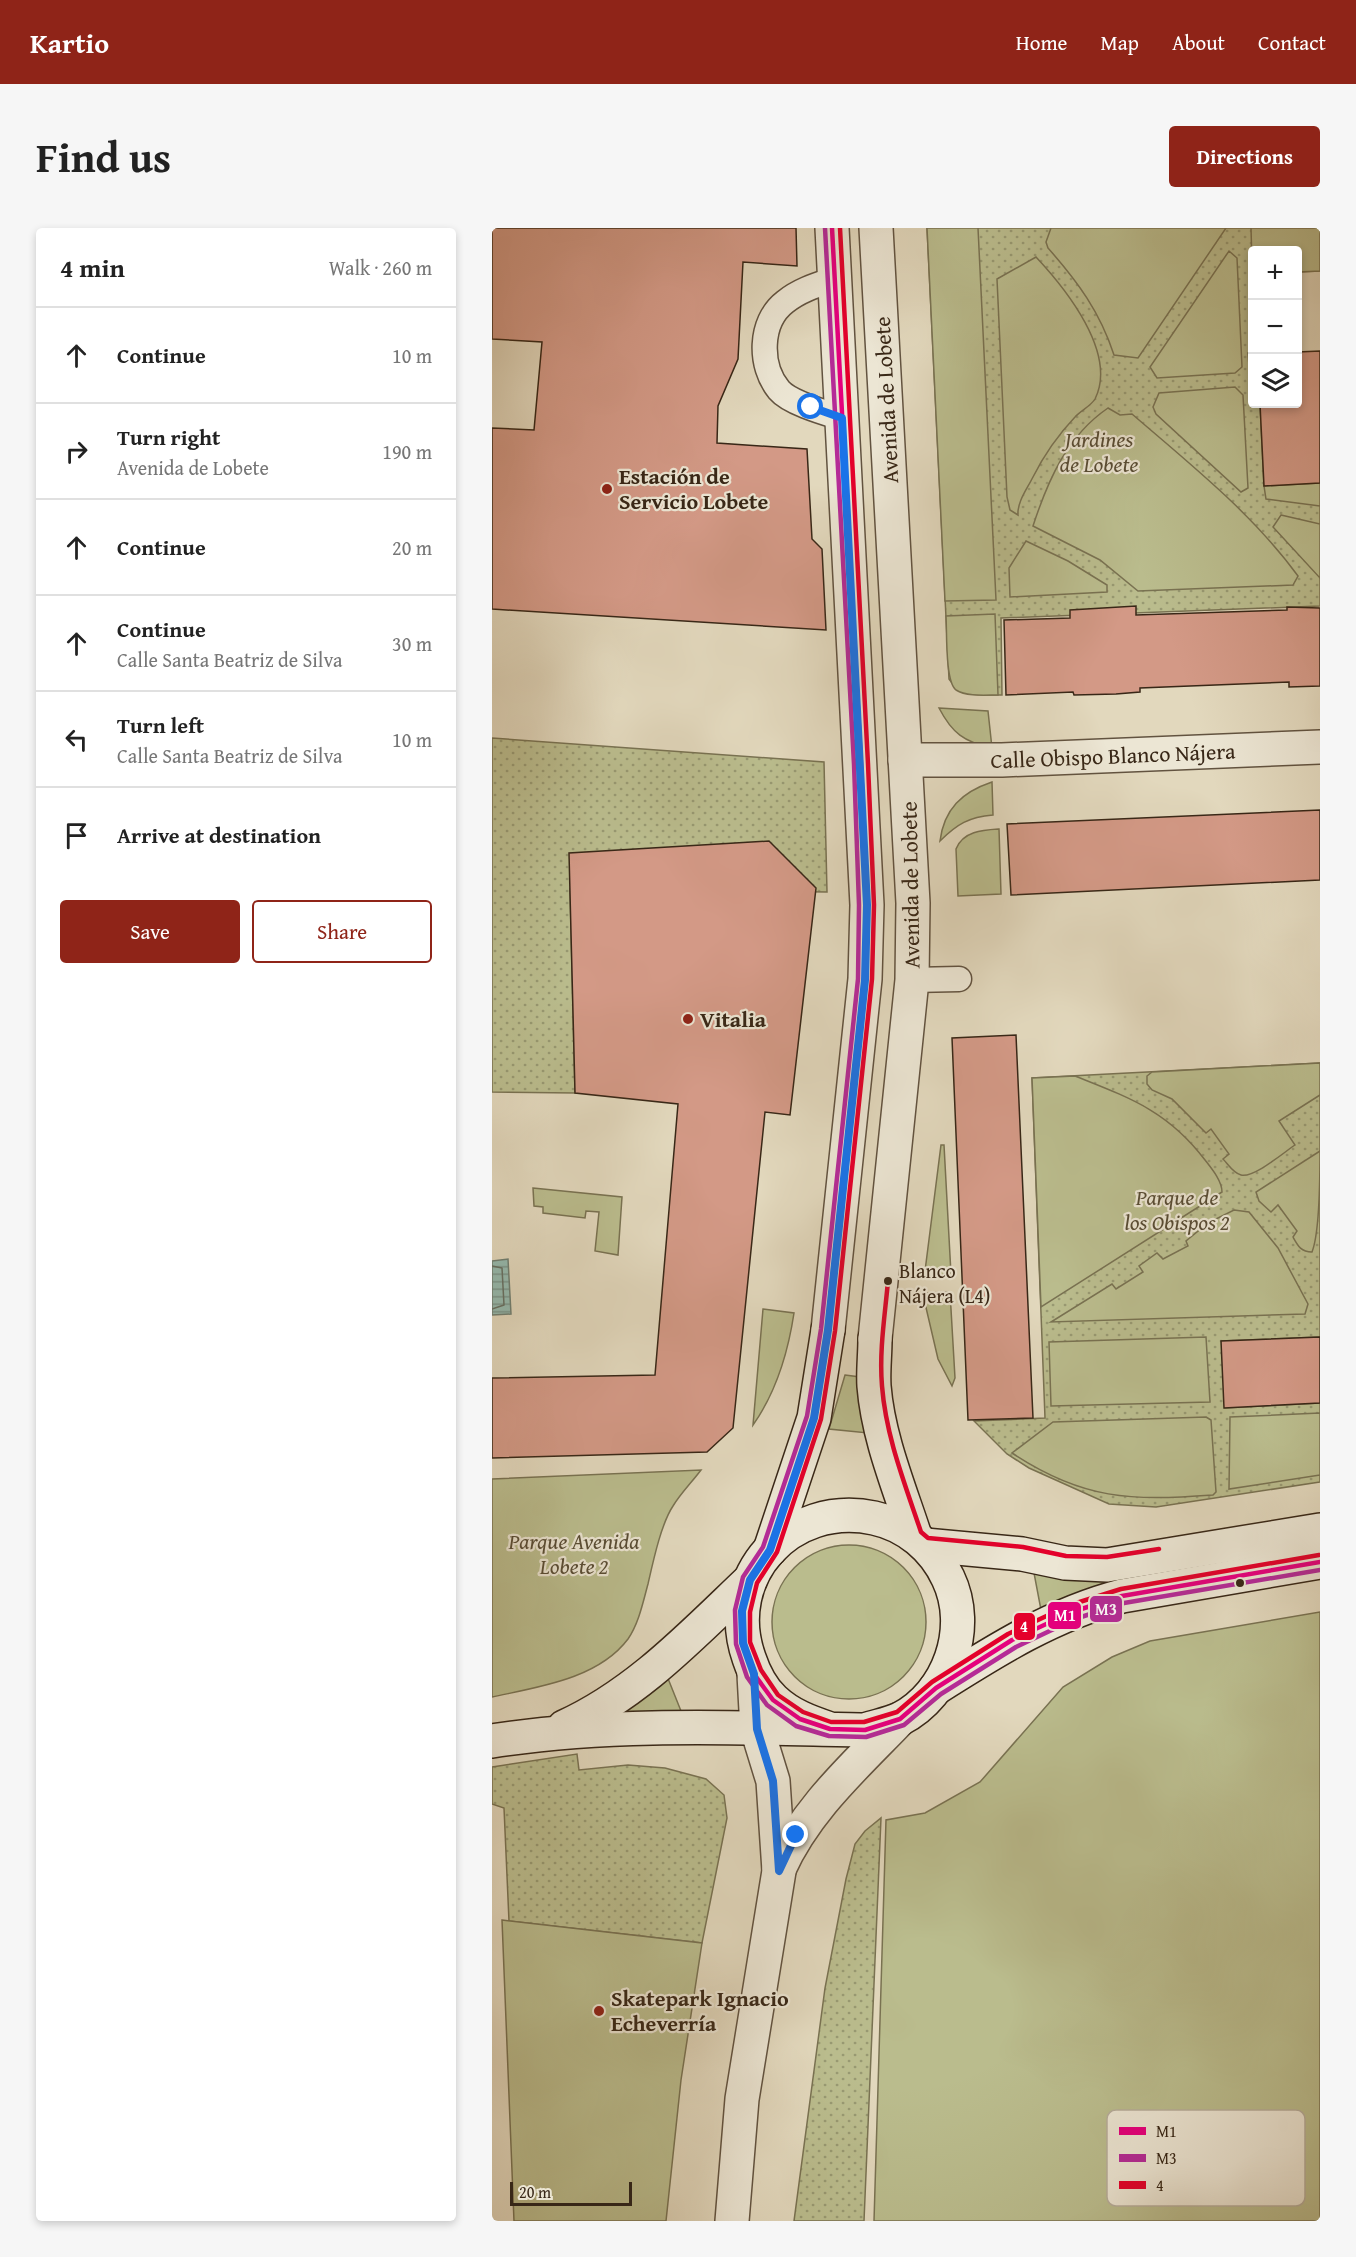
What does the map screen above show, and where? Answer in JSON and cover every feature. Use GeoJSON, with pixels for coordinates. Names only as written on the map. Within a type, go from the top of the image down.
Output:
{"type":"FeatureCollection","features":[{"type":"Feature","properties":{"kind":"street","name":"Avenida de Lobete"},"geometry":{"type":"LineString","coordinates":[[770,1550],[814,1418],[828,1330],[865,980],[867,905],[832,228]]}},
{"type":"Feature","properties":{"kind":"street","name":"Avenida de Lobete"},"geometry":{"type":"LineString","coordinates":[[876,228],[913,903],[912,980],[875,1339],[874,1387],[880,1423],[920,1540]]}},
{"type":"Feature","properties":{"kind":"street","name":"Calle Obispo Blanco Nájera"},"geometry":{"type":"LineString","coordinates":[[905,760],[1002,760],[1320,747]]}},
{"type":"Feature","properties":{"kind":"street"},"geometry":{"type":"LineString","coordinates":[[554,1731],[595,1713],[645,1677],[750,1580],[770,1550],[794,1529],[824,1517],[855,1514],[887,1521],[920,1540],[935,1555],[949,1580],[957,1608],[957,1636],[950,1664],[936,1688],[919,1706],[900,1719],[820,1804],[796,1835],[779,1871]]}},
{"type":"Feature","properties":{"kind":"street"},"geometry":{"type":"LineString","coordinates":[[920,1540],[1022,1554],[1065,1563],[1107,1565],[1320,1530]]}},
{"type":"Feature","properties":{"kind":"street"},"geometry":{"type":"LineString","coordinates":[[936,1688],[1012,1640],[1094,1603],[1122,1596],[1320,1562]]}},
{"type":"Feature","properties":{"kind":"street"},"geometry":{"type":"LineString","coordinates":[[732,2221],[742,2099],[779,1871],[773,1781],[757,1729],[754,1674],[743,1643],[742,1611],[750,1580]]}},
{"type":"Feature","properties":{"kind":"street"},"geometry":{"type":"LineString","coordinates":[[754,1674],[773,1700],[800,1719],[830,1729]]}},
{"type":"Feature","properties":{"kind":"street"},"geometry":{"type":"LineString","coordinates":[[492,1741],[554,1731],[866,1730],[900,1719]]}},
{"type":"Feature","properties":{"kind":"lane"},"geometry":{"type":"LineString","coordinates":[[835,279],[808,287],[783,303],[767,326],[764,354],[780,391],[811,407],[842,418]]}},
{"type":"Feature","properties":{"kind":"lane"},"geometry":{"type":"LineString","coordinates":[[912,980],[959,979]]}},
{"type":"Feature","properties":{"kind":"green space","name":"Jardines de Lobete"},"geometry":{"type":"Polygon","coordinates":[[[927,228],[1320,228],[1320,271],[1302,272],[1302,246],[1248,246],[1248,408],[1260,408],[1264,486],[1320,483],[1320,606],[1001,618],[1002,695],[972,694],[960,690],[949,679],[927,228]]]}},
{"type":"Feature","properties":{"kind":"green space"},"geometry":{"type":"Polygon","coordinates":[[[927,228],[978,228],[996,600],[945,601],[927,228]]]}},
{"type":"Feature","properties":{"kind":"green space"},"geometry":{"type":"Polygon","coordinates":[[[1051,228],[1226,228],[1138,358],[1114,355],[1102,325],[1087,298],[1048,248],[1046,242],[1051,228]]]}},
{"type":"Feature","properties":{"kind":"green space"},"geometry":{"type":"Polygon","coordinates":[[[1251,228],[1320,228],[1320,271],[1302,272],[1302,246],[1252,246],[1251,228]]]}},
{"type":"Feature","properties":{"kind":"green space"},"geometry":{"type":"Polygon","coordinates":[[[1229,251],[1237,258],[1242,367],[1235,373],[1157,378],[1150,367],[1229,251]]]}},
{"type":"Feature","properties":{"kind":"green space"},"geometry":{"type":"Polygon","coordinates":[[[1036,257],[1061,286],[1085,322],[1100,362],[1100,381],[1093,402],[1069,424],[1042,461],[1021,500],[1018,515],[1010,510],[1007,497],[997,279],[1036,257]]]}},
{"type":"Feature","properties":{"kind":"green space"},"geometry":{"type":"Polygon","coordinates":[[[1235,387],[1243,395],[1248,488],[1241,492],[1156,414],[1153,407],[1159,393],[1235,387]]]}},
{"type":"Feature","properties":{"kind":"green space"},"geometry":{"type":"Polygon","coordinates":[[[1108,408],[1120,415],[1132,414],[1241,511],[1298,576],[1293,585],[1138,591],[1100,560],[1033,526],[1045,492],[1061,460],[1081,432],[1108,408]]]}},
{"type":"Feature","properties":{"kind":"green space"},"geometry":{"type":"Polygon","coordinates":[[[1320,483],[1320,506],[1266,499],[1264,486],[1320,483]]]}},
{"type":"Feature","properties":{"kind":"green space"},"geometry":{"type":"Polygon","coordinates":[[[1281,515],[1320,524],[1320,578],[1273,527],[1281,515]]]}},
{"type":"Feature","properties":{"kind":"green space"},"geometry":{"type":"Polygon","coordinates":[[[1026,541],[1068,561],[1107,585],[1107,592],[1010,597],[1009,568],[1026,541]]]}},
{"type":"Feature","properties":{"kind":"green space"},"geometry":{"type":"Polygon","coordinates":[[[995,614],[998,695],[960,692],[952,685],[950,677],[946,616],[995,614]]]}},
{"type":"Feature","properties":{"kind":"green space"},"geometry":{"type":"Polygon","coordinates":[[[939,708],[988,711],[992,748],[974,743],[960,735],[949,724],[939,708]]]}},
{"type":"Feature","properties":{"kind":"green space"},"geometry":{"type":"Polygon","coordinates":[[[492,738],[824,762],[827,892],[570,889],[575,1093],[492,1092],[492,738]]]}},
{"type":"Feature","properties":{"kind":"green space"},"geometry":{"type":"Polygon","coordinates":[[[992,782],[993,815],[964,822],[940,841],[946,820],[956,803],[972,791],[992,782]]]}},
{"type":"Feature","properties":{"kind":"green space"},"geometry":{"type":"Polygon","coordinates":[[[999,829],[1001,894],[958,896],[956,849],[959,843],[968,835],[999,829]]]}},
{"type":"Feature","properties":{"kind":"green space","name":"Parque de los Obispos 2"},"geometry":{"type":"Polygon","coordinates":[[[1320,1063],[1320,1337],[1222,1341],[1225,1408],[1320,1403],[1320,1482],[1156,1507],[1109,1504],[1029,1468],[1007,1454],[974,1421],[1045,1418],[1032,1078],[1320,1063]]]}},
{"type":"Feature","properties":{"kind":"green space"},"geometry":{"type":"Polygon","coordinates":[[[1320,1063],[1320,1095],[1279,1121],[1295,1145],[1261,1169],[1247,1175],[1236,1172],[1223,1159],[1229,1154],[1211,1129],[1206,1133],[1172,1099],[1152,1090],[1147,1084],[1147,1076],[1152,1072],[1320,1063]]]}},
{"type":"Feature","properties":{"kind":"green space"},"geometry":{"type":"Polygon","coordinates":[[[1075,1076],[1131,1099],[1177,1129],[1213,1171],[1222,1192],[1041,1307],[1032,1078],[1075,1076]]]}},
{"type":"Feature","properties":{"kind":"green space"},"geometry":{"type":"Polygon","coordinates":[[[941,1145],[944,1145],[951,1274],[928,1276],[925,1271],[941,1145]]]}},
{"type":"Feature","properties":{"kind":"green space"},"geometry":{"type":"Polygon","coordinates":[[[1320,1151],[1317,1231],[1312,1252],[1308,1252],[1300,1248],[1293,1237],[1297,1231],[1278,1205],[1271,1212],[1259,1201],[1256,1192],[1320,1151]]]}},
{"type":"Feature","properties":{"kind":"green space"},"geometry":{"type":"Polygon","coordinates":[[[533,1188],[622,1197],[618,1255],[595,1251],[599,1212],[586,1211],[585,1218],[543,1213],[543,1207],[534,1206],[533,1188]]]}},
{"type":"Feature","properties":{"kind":"green space"},"geometry":{"type":"Polygon","coordinates":[[[1234,1210],[1249,1212],[1278,1248],[1308,1304],[1305,1314],[1051,1322],[1112,1284],[1116,1289],[1143,1272],[1139,1266],[1157,1253],[1163,1259],[1188,1246],[1186,1241],[1208,1223],[1234,1210]]]}},
{"type":"Feature","properties":{"kind":"green space"},"geometry":{"type":"Polygon","coordinates":[[[950,1292],[955,1378],[952,1386],[938,1359],[924,1299],[926,1293],[950,1292]]]}},
{"type":"Feature","properties":{"kind":"green space"},"geometry":{"type":"Polygon","coordinates":[[[763,1309],[794,1313],[788,1343],[775,1385],[753,1425],[763,1309]]]}},
{"type":"Feature","properties":{"kind":"green space"},"geometry":{"type":"Polygon","coordinates":[[[1206,1337],[1210,1402],[1051,1406],[1049,1342],[1206,1337]]]}},
{"type":"Feature","properties":{"kind":"green space"},"geometry":{"type":"Polygon","coordinates":[[[845,1375],[860,1377],[868,1433],[829,1429],[845,1375]]]}},
{"type":"Feature","properties":{"kind":"green space"},"geometry":{"type":"Polygon","coordinates":[[[1320,1413],[1320,1475],[1229,1489],[1230,1417],[1320,1413]]]}},
{"type":"Feature","properties":{"kind":"green space"},"geometry":{"type":"Polygon","coordinates":[[[1206,1417],[1211,1420],[1216,1492],[1213,1495],[1157,1498],[1108,1494],[1085,1489],[1062,1480],[1012,1453],[1053,1422],[1206,1417]]]}},
{"type":"Feature","properties":{"kind":"green space","name":"Parque Avenida Lobete 2"},"geometry":{"type":"Polygon","coordinates":[[[701,1470],[676,1501],[665,1523],[640,1612],[628,1639],[601,1664],[584,1672],[547,1685],[492,1697],[492,1479],[701,1470]]]}},
{"type":"Feature","properties":{"kind":"green space"},"geometry":{"type":"Polygon","coordinates":[[[849,1545],[879,1550],[904,1567],[921,1592],[926,1622],[921,1652],[904,1677],[879,1694],[849,1699],[819,1694],[794,1677],[777,1652],[772,1622],[777,1592],[794,1567],[819,1550],[849,1545]]]}},
{"type":"Feature","properties":{"kind":"green space"},"geometry":{"type":"Polygon","coordinates":[[[1121,1571],[1122,1581],[1041,1610],[1034,1573],[1121,1571]]]}},
{"type":"Feature","properties":{"kind":"green space"},"geometry":{"type":"Polygon","coordinates":[[[1320,1612],[1320,2221],[874,2221],[886,1820],[925,1813],[980,1782],[1063,1687],[1112,1657],[1150,1641],[1320,1612]]]}},
{"type":"Feature","properties":{"kind":"green space"},"geometry":{"type":"Polygon","coordinates":[[[667,1676],[685,1721],[623,1723],[621,1709],[667,1676]]]}},
{"type":"Feature","properties":{"kind":"green space"},"geometry":{"type":"Polygon","coordinates":[[[577,1754],[579,1770],[628,1765],[665,1768],[706,1779],[724,1795],[727,1818],[702,1943],[509,1921],[504,1808],[492,1804],[492,1767],[577,1754]]]}},
{"type":"Feature","properties":{"kind":"green space"},"geometry":{"type":"Polygon","coordinates":[[[881,1818],[864,2221],[794,2221],[825,1988],[846,1879],[855,1844],[865,1831],[881,1818]]]}},
{"type":"Feature","properties":{"kind":"green space","name":"Skatepark Ignacio Echeverría"},"geometry":{"type":"Polygon","coordinates":[[[502,1920],[702,1943],[681,2080],[666,2221],[514,2221],[502,1920]]]}},
{"type":"Feature","properties":{"kind":"water"},"geometry":{"type":"Polygon","coordinates":[[[508,1259],[511,1314],[492,1315],[492,1261],[508,1259]]]}},
{"type":"Feature","properties":{"kind":"building"},"geometry":{"type":"Polygon","coordinates":[[[492,228],[796,228],[797,266],[743,262],[738,359],[718,406],[717,443],[807,449],[812,539],[822,549],[826,630],[492,609],[492,428],[534,430],[542,342],[492,339],[492,228]]]}},
{"type":"Feature","properties":{"kind":"building"},"geometry":{"type":"Polygon","coordinates":[[[1320,351],[1320,483],[1264,486],[1260,408],[1302,408],[1302,352],[1320,351]]]}},
{"type":"Feature","properties":{"kind":"building"},"geometry":{"type":"Polygon","coordinates":[[[1136,606],[1136,615],[1287,610],[1287,607],[1320,608],[1320,686],[1289,687],[1289,682],[1140,688],[1140,692],[1116,694],[1074,695],[1073,692],[1006,695],[1004,620],[1070,618],[1070,610],[1136,606]]]}},
{"type":"Feature","properties":{"kind":"building"},"geometry":{"type":"Polygon","coordinates":[[[1320,810],[1320,880],[1011,895],[1007,824],[1320,810]]]}},
{"type":"Feature","properties":{"kind":"building"},"geometry":{"type":"Polygon","coordinates":[[[769,841],[816,888],[790,1115],[765,1112],[733,1428],[707,1452],[492,1458],[492,1378],[655,1375],[678,1104],[575,1093],[569,853],[769,841]]]}},
{"type":"Feature","properties":{"kind":"building"},"geometry":{"type":"Polygon","coordinates":[[[1016,1035],[1033,1418],[968,1420],[952,1038],[1016,1035]]]}},
{"type":"Feature","properties":{"kind":"building"},"geometry":{"type":"Polygon","coordinates":[[[1320,1337],[1320,1403],[1224,1408],[1221,1341],[1320,1337]]]}},
{"type":"Feature","properties":{"kind":"transit line","name":"M3"},"geometry":{"type":"LineString","coordinates":[[825,228],[854,764],[859,905],[858,979],[821,1329],[807,1416],[763,1547],[743,1577],[735,1610],[736,1644],[747,1677],[767,1705],[796,1726],[829,1736],[866,1737],[904,1725],[941,1694],[1016,1647],[1075,1619],[1124,1603],[1320,1570]]}},
{"type":"Feature","properties":{"kind":"transit line","name":"M1"},"geometry":{"type":"LineString","coordinates":[[832,228],[861,764],[867,905],[865,979],[828,1330],[814,1418],[770,1550],[750,1580],[742,1611],[743,1643],[754,1674],[773,1700],[800,1719],[830,1729],[865,1730],[900,1719],[936,1688],[1012,1640],[1072,1612],[1122,1596],[1320,1562]]}},
{"type":"Feature","properties":{"kind":"transit line","name":"4"},"geometry":{"type":"LineString","coordinates":[[840,228],[868,764],[874,905],[872,979],[835,1331],[821,1419],[777,1552],[757,1583],[750,1612],[750,1642],[761,1670],[778,1695],[803,1712],[831,1722],[864,1722],[897,1712],[932,1682],[1008,1634],[1070,1605],[1121,1589],[1319,1555]]}},
{"type":"Feature","properties":{"kind":"transit line","name":"4"},"geometry":{"type":"LineString","coordinates":[[888,1281],[881,1360],[884,1405],[897,1460],[921,1532],[928,1538],[1023,1547],[1066,1556],[1107,1557],[1159,1549]]}},
{"type":"Feature","properties":{"kind":"place","name":"Estación de Servicio Lobete"},"geometry":{"type":"Point","coordinates":[607,489]}},
{"type":"Feature","properties":{"kind":"place","name":"Vitalia"},"geometry":{"type":"Point","coordinates":[688,1019]}},
{"type":"Feature","properties":{"kind":"place","name":"Blanco Nájera (L4)"},"geometry":{"type":"Point","coordinates":[888,1281]}},
{"type":"Feature","properties":{"kind":"place","name":"Skatepark Ignacio Echeverría"},"geometry":{"type":"Point","coordinates":[599,2011]}},
{"type":"Feature","properties":{"kind":"route"},"geometry":{"type":"LineString","coordinates":[[796,1835],[779,1871],[773,1781],[767,1754],[757,1729],[754,1674],[743,1643],[742,1611],[750,1580],[758,1564],[770,1550],[814,1418],[828,1330],[865,980],[867,905],[842,418],[811,407]]}}]}
